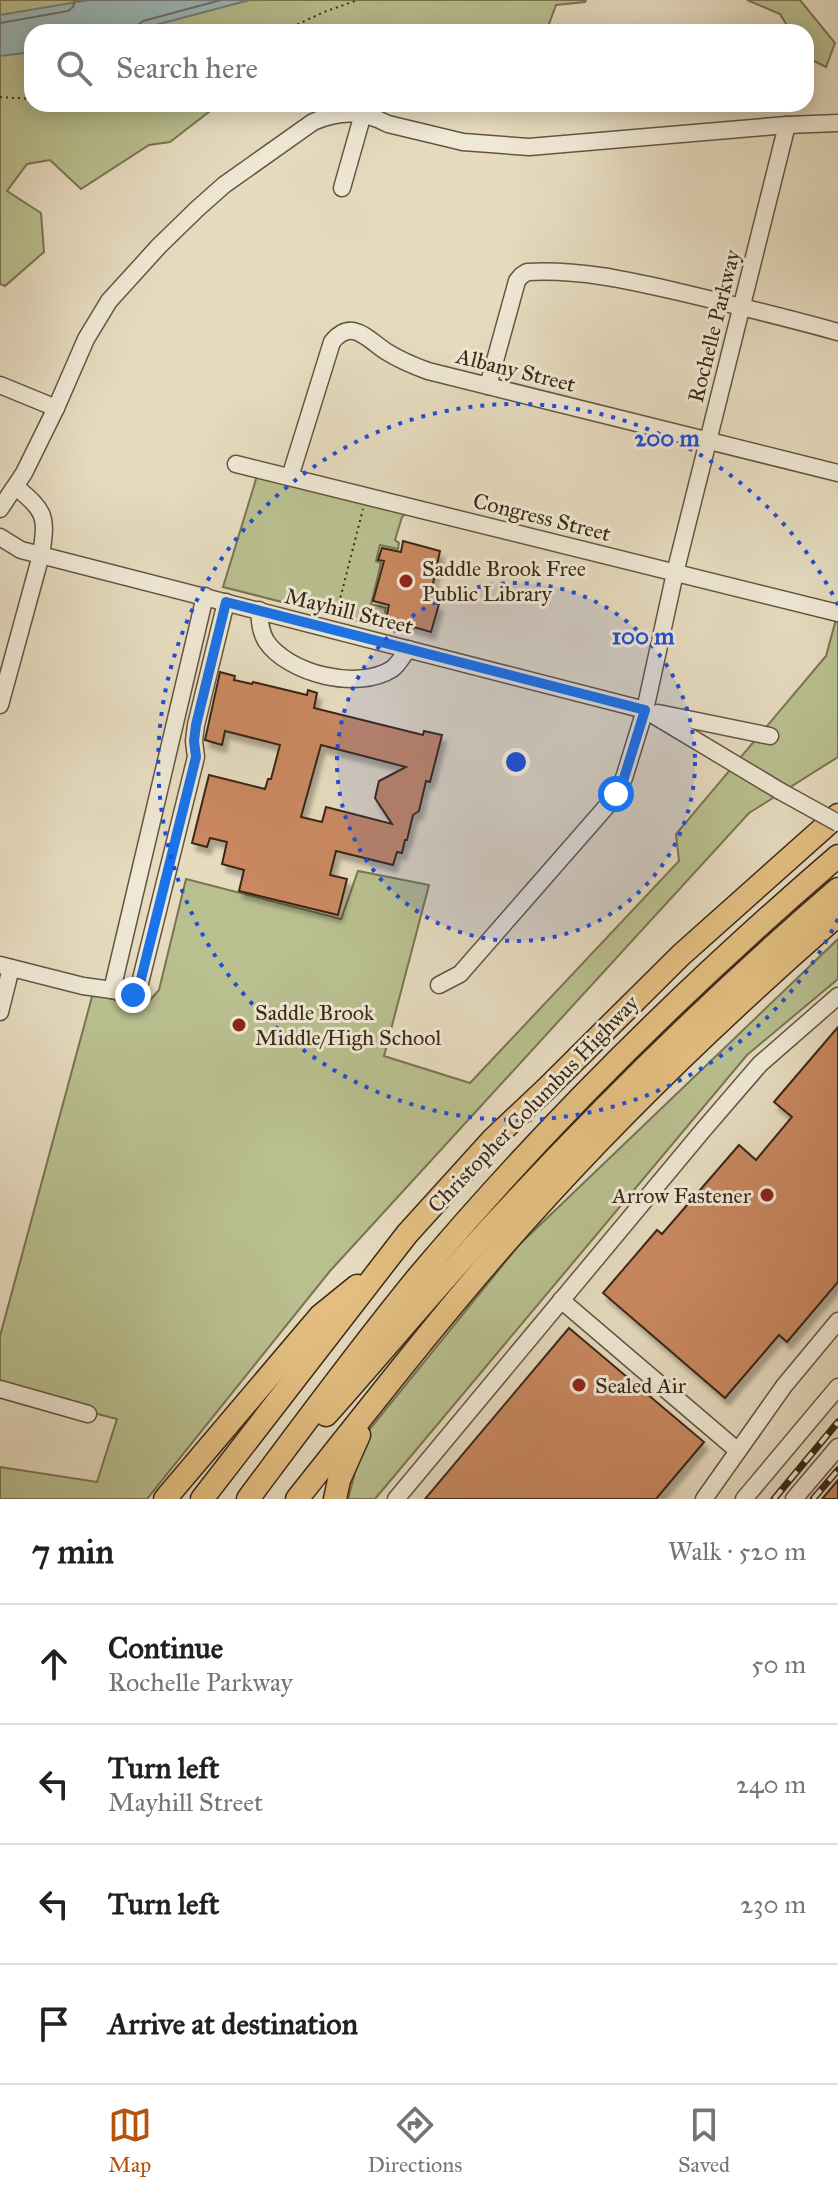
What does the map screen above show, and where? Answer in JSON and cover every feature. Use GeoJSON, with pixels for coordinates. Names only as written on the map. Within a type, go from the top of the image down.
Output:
{"type":"FeatureCollection","features":[{"type":"Feature","properties":{"kind":"highway","name":"Christopher Columbus Highway"},"geometry":{"type":"LineString","coordinates":[[202,1499],[407,1234],[494,1138],[681,955],[838,815]]}},
{"type":"Feature","properties":{"kind":"highway","name":"Christopher Columbus Highway"},"geometry":{"type":"LineString","coordinates":[[250,1499],[365,1343],[505,1178],[676,1002],[838,856]]}},
{"type":"Feature","properties":{"kind":"highway","name":"Christopher Columbus Highway"},"geometry":{"type":"LineString","coordinates":[[250,1499],[553,1161],[686,1028],[838,889]]}},
{"type":"Feature","properties":{"kind":"highway"},"geometry":{"type":"LineString","coordinates":[[297,1499],[482,1270],[560,1183],[679,1061],[838,915]]}},
{"type":"Feature","properties":{"kind":"highway"},"geometry":{"type":"LineString","coordinates":[[165,1499],[320,1316],[383,1266]]}},
{"type":"Feature","properties":{"kind":"highway"},"geometry":{"type":"LineString","coordinates":[[335,1499],[352,1447],[385,1389]]}},
{"type":"Feature","properties":{"kind":"street"},"geometry":{"type":"LineString","coordinates":[[0,509],[16,487],[86,339],[109,301],[224,185],[313,122],[342,113],[363,114],[388,124],[463,142],[518,147],[838,123]]}},
{"type":"Feature","properties":{"kind":"street"},"geometry":{"type":"LineString","coordinates":[[342,188],[363,114]]}},
{"type":"Feature","properties":{"kind":"street","name":"Rochelle Parkway"},"geometry":{"type":"LineString","coordinates":[[439,985],[460,974],[613,799],[624,778],[645,710],[675,573],[787,125]]}},
{"type":"Feature","properties":{"kind":"street"},"geometry":{"type":"LineString","coordinates":[[488,386],[517,281],[527,272],[610,277],[742,306],[838,332]]}},
{"type":"Feature","properties":{"kind":"street","name":"Albany Street"},"geometry":{"type":"LineString","coordinates":[[290,477],[332,342],[343,332],[351,331],[359,332],[406,363],[428,371],[838,473]]}},
{"type":"Feature","properties":{"kind":"street"},"geometry":{"type":"LineString","coordinates":[[0,385],[56,408]]}},
{"type":"Feature","properties":{"kind":"street","name":"Congress Street"},"geometry":{"type":"LineString","coordinates":[[236,464],[838,613]]}},
{"type":"Feature","properties":{"kind":"street"},"geometry":{"type":"LineString","coordinates":[[0,705],[45,530],[39,506],[16,487]]}},
{"type":"Feature","properties":{"kind":"street","name":"Mayhill Street"},"geometry":{"type":"LineString","coordinates":[[0,537],[21,550],[645,710],[770,736]]}},
{"type":"Feature","properties":{"kind":"street"},"geometry":{"type":"LineString","coordinates":[[112,990],[205,596]]}},
{"type":"Feature","properties":{"kind":"street"},"geometry":{"type":"LineString","coordinates":[[0,1012],[6,966],[83,986],[133,995],[138,991],[196,757],[196,725],[226,602]]}},
{"type":"Feature","properties":{"kind":"street"},"geometry":{"type":"LineString","coordinates":[[259,610],[261,632],[268,644],[304,669],[325,676],[348,679],[378,675],[395,668],[408,649]]}},
{"type":"Feature","properties":{"kind":"street","name":"Mayhill Street"},"geometry":{"type":"LineString","coordinates":[[645,710],[838,823]]}},
{"type":"Feature","properties":{"kind":"street"},"geometry":{"type":"LineString","coordinates":[[396,1499],[760,1064],[838,996]]}},
{"type":"Feature","properties":{"kind":"street"},"geometry":{"type":"LineString","coordinates":[[561,1300],[738,1451]]}},
{"type":"Feature","properties":{"kind":"street"},"geometry":{"type":"LineString","coordinates":[[704,1499],[784,1386],[838,1321]]}},
{"type":"Feature","properties":{"kind":"street"},"geometry":{"type":"LineString","coordinates":[[744,1499],[838,1387]]}},
{"type":"Feature","properties":{"kind":"street"},"geometry":{"type":"LineString","coordinates":[[0,1389],[88,1414]]}},
{"type":"Feature","properties":{"kind":"street"},"geometry":{"type":"LineString","coordinates":[[794,1499],[838,1447]]}},
{"type":"Feature","properties":{"kind":"path"},"geometry":{"type":"LineString","coordinates":[[298,24],[358,0]]}},
{"type":"Feature","properties":{"kind":"path"},"geometry":{"type":"LineString","coordinates":[[0,97],[24,98]]}},
{"type":"Feature","properties":{"kind":"path"},"geometry":{"type":"LineString","coordinates":[[335,616],[365,503]]}},
{"type":"Feature","properties":{"kind":"green space"},"geometry":{"type":"Polygon","coordinates":[[[0,0],[586,0],[556,5],[549,24],[24,24],[24,112],[209,112],[170,142],[149,145],[81,189],[50,160],[27,164],[7,191],[41,213],[44,252],[5,286],[0,284],[0,0]]]}},
{"type":"Feature","properties":{"kind":"green space"},"geometry":{"type":"Polygon","coordinates":[[[747,0],[800,0],[835,43],[826,67],[814,61],[814,24],[786,24],[780,14],[747,0]]]}},
{"type":"Feature","properties":{"kind":"green space"},"geometry":{"type":"Polygon","coordinates":[[[257,476],[406,513],[395,540],[399,543],[398,549],[380,545],[376,561],[381,563],[371,604],[386,608],[383,620],[389,622],[388,629],[223,587],[257,476]]]}},
{"type":"Feature","properties":{"kind":"green space","name":"Saddle Brook Middle/High School"},"geometry":{"type":"Polygon","coordinates":[[[838,612],[838,757],[749,813],[330,1271],[147,1499],[0,1499],[0,1467],[97,1482],[117,1419],[0,1389],[0,1336],[93,993],[143,1008],[159,990],[186,879],[341,919],[358,871],[429,885],[384,1056],[470,1083],[679,861],[676,834],[826,656],[838,612]]]}},
{"type":"Feature","properties":{"kind":"green space"},"geometry":{"type":"Polygon","coordinates":[[[838,939],[838,979],[747,1055],[375,1499],[348,1499],[365,1435],[519,1245],[838,939]]]}},
{"type":"Feature","properties":{"kind":"water"},"geometry":{"type":"Polygon","coordinates":[[[89,0],[250,0],[159,24],[24,24],[24,53],[0,56],[0,15],[89,0]]]}},
{"type":"Feature","properties":{"kind":"building","name":"Saddle Brook Free Public Library"},"geometry":{"type":"Polygon","coordinates":[[[403,541],[440,551],[429,602],[439,604],[431,632],[386,619],[389,605],[373,601],[384,561],[378,560],[382,548],[401,552],[403,541]]]}},
{"type":"Feature","properties":{"kind":"building"},"geometry":{"type":"Polygon","coordinates":[[[220,672],[235,676],[234,680],[252,684],[307,695],[308,690],[317,693],[314,708],[423,735],[424,731],[442,735],[430,782],[426,781],[419,811],[413,815],[402,853],[397,852],[393,865],[336,851],[330,875],[347,879],[338,915],[239,891],[244,870],[222,864],[227,842],[210,838],[207,847],[192,843],[209,775],[265,789],[268,779],[271,779],[280,745],[225,731],[222,745],[205,740],[220,672]],[[321,745],[301,817],[322,822],[326,807],[392,824],[375,798],[379,781],[406,767],[321,745]]]}},
{"type":"Feature","properties":{"kind":"building","name":"Arrow Fastener"},"geometry":{"type":"Polygon","coordinates":[[[838,1027],[838,1282],[787,1342],[779,1335],[725,1398],[603,1293],[657,1230],[662,1234],[739,1145],[756,1160],[792,1117],[774,1102],[838,1027]]]}},
{"type":"Feature","properties":{"kind":"building","name":"Sealed Air"},"geometry":{"type":"Polygon","coordinates":[[[569,1328],[704,1442],[656,1499],[425,1499],[569,1328]]]}},
{"type":"Feature","properties":{"kind":"building"},"geometry":{"type":"Polygon","coordinates":[[[838,1480],[838,1499],[822,1499],[838,1480]]]}},
{"type":"Feature","properties":{"kind":"railway"},"geometry":{"type":"LineString","coordinates":[[774,1499],[838,1422]]}},
{"type":"Feature","properties":{"kind":"railway"},"geometry":{"type":"LineString","coordinates":[[813,1499],[838,1470]]}},
{"type":"Feature","properties":{"kind":"place","name":"Saddle Brook Free Public Library"},"geometry":{"type":"Point","coordinates":[406,581]}},
{"type":"Feature","properties":{"kind":"place","name":"Saddle Brook Middle/High School"},"geometry":{"type":"Point","coordinates":[239,1025]}},
{"type":"Feature","properties":{"kind":"place","name":"Arrow Fastener"},"geometry":{"type":"Point","coordinates":[767,1195]}},
{"type":"Feature","properties":{"kind":"place","name":"Sealed Air"},"geometry":{"type":"Point","coordinates":[579,1385]}},
{"type":"Feature","properties":{"kind":"route"},"geometry":{"type":"LineString","coordinates":[[133,995],[138,991],[196,757],[196,725],[226,602],[645,710],[616,794]]}}]}
